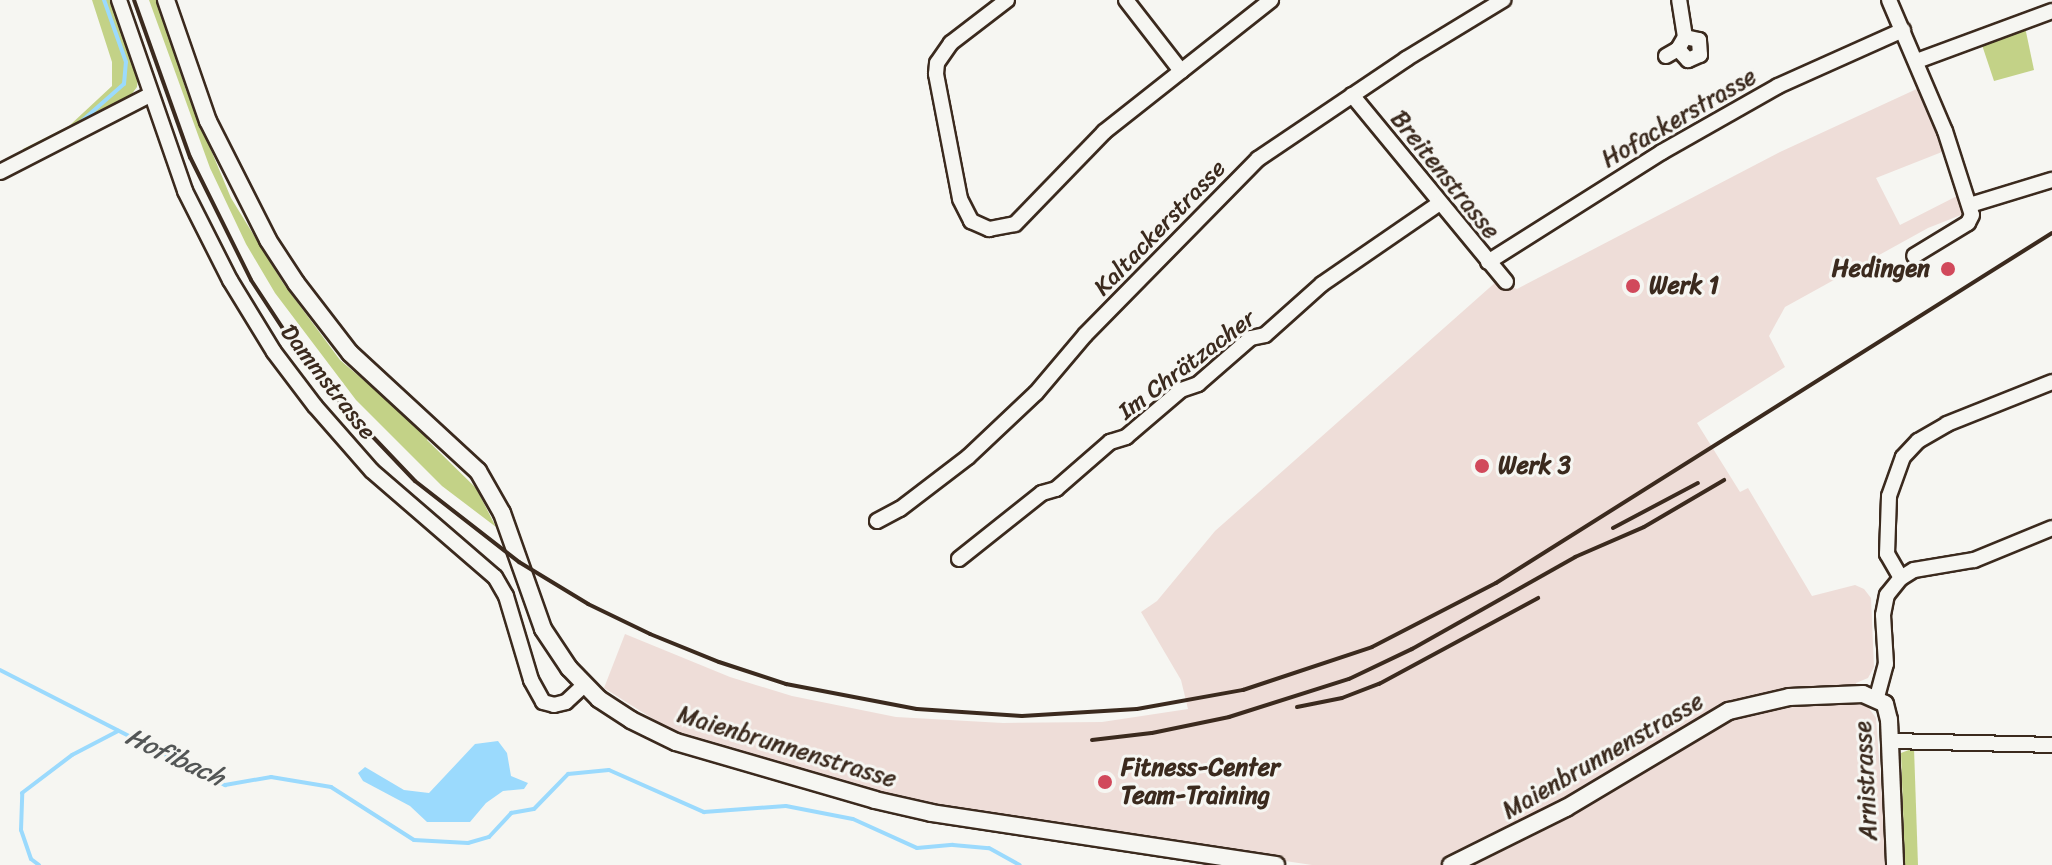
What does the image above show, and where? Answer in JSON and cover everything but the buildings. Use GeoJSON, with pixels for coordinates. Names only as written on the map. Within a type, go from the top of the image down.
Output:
{"type":"FeatureCollection","features":[{"type":"Feature","properties":{"kind":"street","name":"Dammstrasse"},"geometry":{"type":"LineString","coordinates":[[119,0],[150,95],[199,222],[244,305],[295,380],[372,471],[495,577],[506,596],[531,680],[542,701],[551,705],[563,703],[584,685]]}},
{"type":"Feature","properties":{"kind":"street","name":"Maienbrunnenstrasse"},"geometry":{"type":"LineString","coordinates":[[166,0],[208,121],[268,240],[310,303],[350,353],[478,471],[502,513],[543,629],[584,685],[631,720],[676,742],[875,800],[946,816],[1276,865]]}},
{"type":"Feature","properties":{"kind":"street"},"geometry":{"type":"LineString","coordinates":[[1007,0],[951,43],[937,63],[937,84],[965,213],[981,227],[998,230],[1015,224],[1095,141],[1271,0]]}},
{"type":"Feature","properties":{"kind":"street"},"geometry":{"type":"LineString","coordinates":[[1126,0],[1181,71]]}},
{"type":"Feature","properties":{"kind":"street","name":"Kaltackerstrasse"},"geometry":{"type":"LineString","coordinates":[[877,521],[907,505],[968,457],[1036,393],[1085,335],[1258,159],[1352,95],[1503,0]]}},
{"type":"Feature","properties":{"kind":"street"},"geometry":{"type":"LineString","coordinates":[[1676,47],[1679,0]]}},
{"type":"Feature","properties":{"kind":"street"},"geometry":{"type":"LineString","coordinates":[[1889,0],[1917,61],[1972,215],[1968,223],[1914,256]]}},
{"type":"Feature","properties":{"kind":"street"},"geometry":{"type":"LineString","coordinates":[[1917,61],[2052,11]]}},
{"type":"Feature","properties":{"kind":"street","name":"Hofackerstrasse"},"geometry":{"type":"LineString","coordinates":[[1488,262],[1662,152],[1778,86],[1903,30]]}},
{"type":"Feature","properties":{"kind":"street"},"geometry":{"type":"LineString","coordinates":[[0,172],[150,95]]}},
{"type":"Feature","properties":{"kind":"street","name":"Breitenstrasse"},"geometry":{"type":"LineString","coordinates":[[1352,95],[1506,282]]}},
{"type":"Feature","properties":{"kind":"street"},"geometry":{"type":"LineString","coordinates":[[1970,205],[2052,180]]}},
{"type":"Feature","properties":{"kind":"street","name":"Im Chrätzacher"},"geometry":{"type":"LineString","coordinates":[[959,559],[1042,493],[1056,489],[1110,442],[1126,437],[1181,390],[1198,384],[1251,338],[1265,335],[1322,284],[1440,203]]}},
{"type":"Feature","properties":{"kind":"street"},"geometry":{"type":"LineString","coordinates":[[2052,382],[1947,424],[1918,441],[1903,457],[1889,496],[1887,554],[1901,578],[1914,570],[1974,560],[2052,528]]}},
{"type":"Feature","properties":{"kind":"street","name":"Arnistrasse"},"geometry":{"type":"LineString","coordinates":[[1895,865],[1891,741],[1885,704],[1877,697],[1886,664],[1883,615],[1887,595],[1901,578]]}},
{"type":"Feature","properties":{"kind":"street","name":"Maienbrunnenstrasse"},"geometry":{"type":"LineString","coordinates":[[1451,865],[1566,808],[1729,711],[1789,697],[1863,694],[1877,697]]}},
{"type":"Feature","properties":{"kind":"street"},"geometry":{"type":"LineString","coordinates":[[1891,741],[2052,745]]}},
{"type":"Feature","properties":{"kind":"shaded area"},"geometry":{"type":"Polygon","coordinates":[[[1921,87],[1947,150],[1876,178],[1900,225],[1959,195],[1966,213],[1928,228],[1785,307],[1769,336],[1785,367],[1697,423],[1740,492],[1748,488],[1812,596],[1855,585],[1864,589],[1871,598],[1874,667],[1868,678],[1856,683],[1856,703],[1868,707],[1876,718],[1887,865],[1312,865],[983,816],[876,794],[677,734],[604,688],[625,634],[730,677],[792,696],[896,717],[1003,723],[1102,722],[1188,709],[1181,680],[1141,612],[1157,601],[1215,531],[1497,281],[1517,289],[1780,152],[1921,87]]]}},
{"type":"Feature","properties":{"kind":"green space"},"geometry":{"type":"Polygon","coordinates":[[[92,0],[115,0],[138,76],[137,87],[128,99],[26,155],[23,149],[69,126],[112,86],[112,62],[92,0]]]}},
{"type":"Feature","properties":{"kind":"green space"},"geometry":{"type":"Polygon","coordinates":[[[149,0],[157,0],[186,90],[231,198],[283,283],[340,360],[429,436],[427,440],[476,488],[496,527],[442,486],[356,400],[275,293],[246,244],[210,168],[149,0]]]}},
{"type":"Feature","properties":{"kind":"green space"},"geometry":{"type":"Polygon","coordinates":[[[2025,27],[2034,70],[1994,81],[1981,42],[2025,27]]]}},
{"type":"Feature","properties":{"kind":"green space"},"geometry":{"type":"Polygon","coordinates":[[[1914,748],[1918,865],[1905,865],[1901,753],[1914,748]]]}},
{"type":"Feature","properties":{"kind":"water"},"geometry":{"type":"Polygon","coordinates":[[[498,741],[507,753],[511,776],[528,783],[524,789],[503,791],[486,803],[470,822],[427,822],[410,806],[363,781],[358,773],[365,767],[404,790],[429,793],[475,744],[498,741]]]}},
{"type":"Feature","properties":{"kind":"waterway"},"geometry":{"type":"LineString","coordinates":[[75,127],[124,84],[126,62],[104,0]]}},
{"type":"Feature","properties":{"kind":"waterway","name":"Hofibach"},"geometry":{"type":"LineString","coordinates":[[0,670],[225,785],[271,777],[331,787],[414,840],[468,843],[489,837],[511,813],[534,809],[568,774],[609,770],[704,812],[786,806],[853,819],[917,848],[953,845],[989,848],[1020,865]]}},
{"type":"Feature","properties":{"kind":"waterway"},"geometry":{"type":"LineString","coordinates":[[39,865],[31,859],[21,830],[22,793],[72,755],[118,731]]}},
{"type":"Feature","properties":{"kind":"railway"},"geometry":{"type":"LineString","coordinates":[[134,0],[190,157],[251,280],[295,347],[335,397],[415,481],[519,562],[588,604],[650,634],[719,662],[786,684],[917,709],[1022,716],[1137,709],[1243,690],[1372,647],[1496,583],[2052,233]]}},
{"type":"Feature","properties":{"kind":"railway"},"geometry":{"type":"LineString","coordinates":[[1092,740],[1152,733],[1229,717],[1349,679],[1412,649],[1575,557],[1644,527],[1724,480]]}},
{"type":"Feature","properties":{"kind":"railway"},"geometry":{"type":"LineString","coordinates":[[1613,528],[1698,483]]}},
{"type":"Feature","properties":{"kind":"railway"},"geometry":{"type":"LineString","coordinates":[[1297,707],[1342,698],[1379,684],[1538,598]]}},
{"type":"Feature","properties":{"kind":"place","name":"Hedingen"},"geometry":{"type":"Point","coordinates":[1948,269]}},
{"type":"Feature","properties":{"kind":"place","name":"Werk 1"},"geometry":{"type":"Point","coordinates":[1633,286]}},
{"type":"Feature","properties":{"kind":"place","name":"Werk 3"},"geometry":{"type":"Point","coordinates":[1482,466]}},
{"type":"Feature","properties":{"kind":"place","name":"Fitness-Center Team-Training"},"geometry":{"type":"Point","coordinates":[1105,782]}}]}
